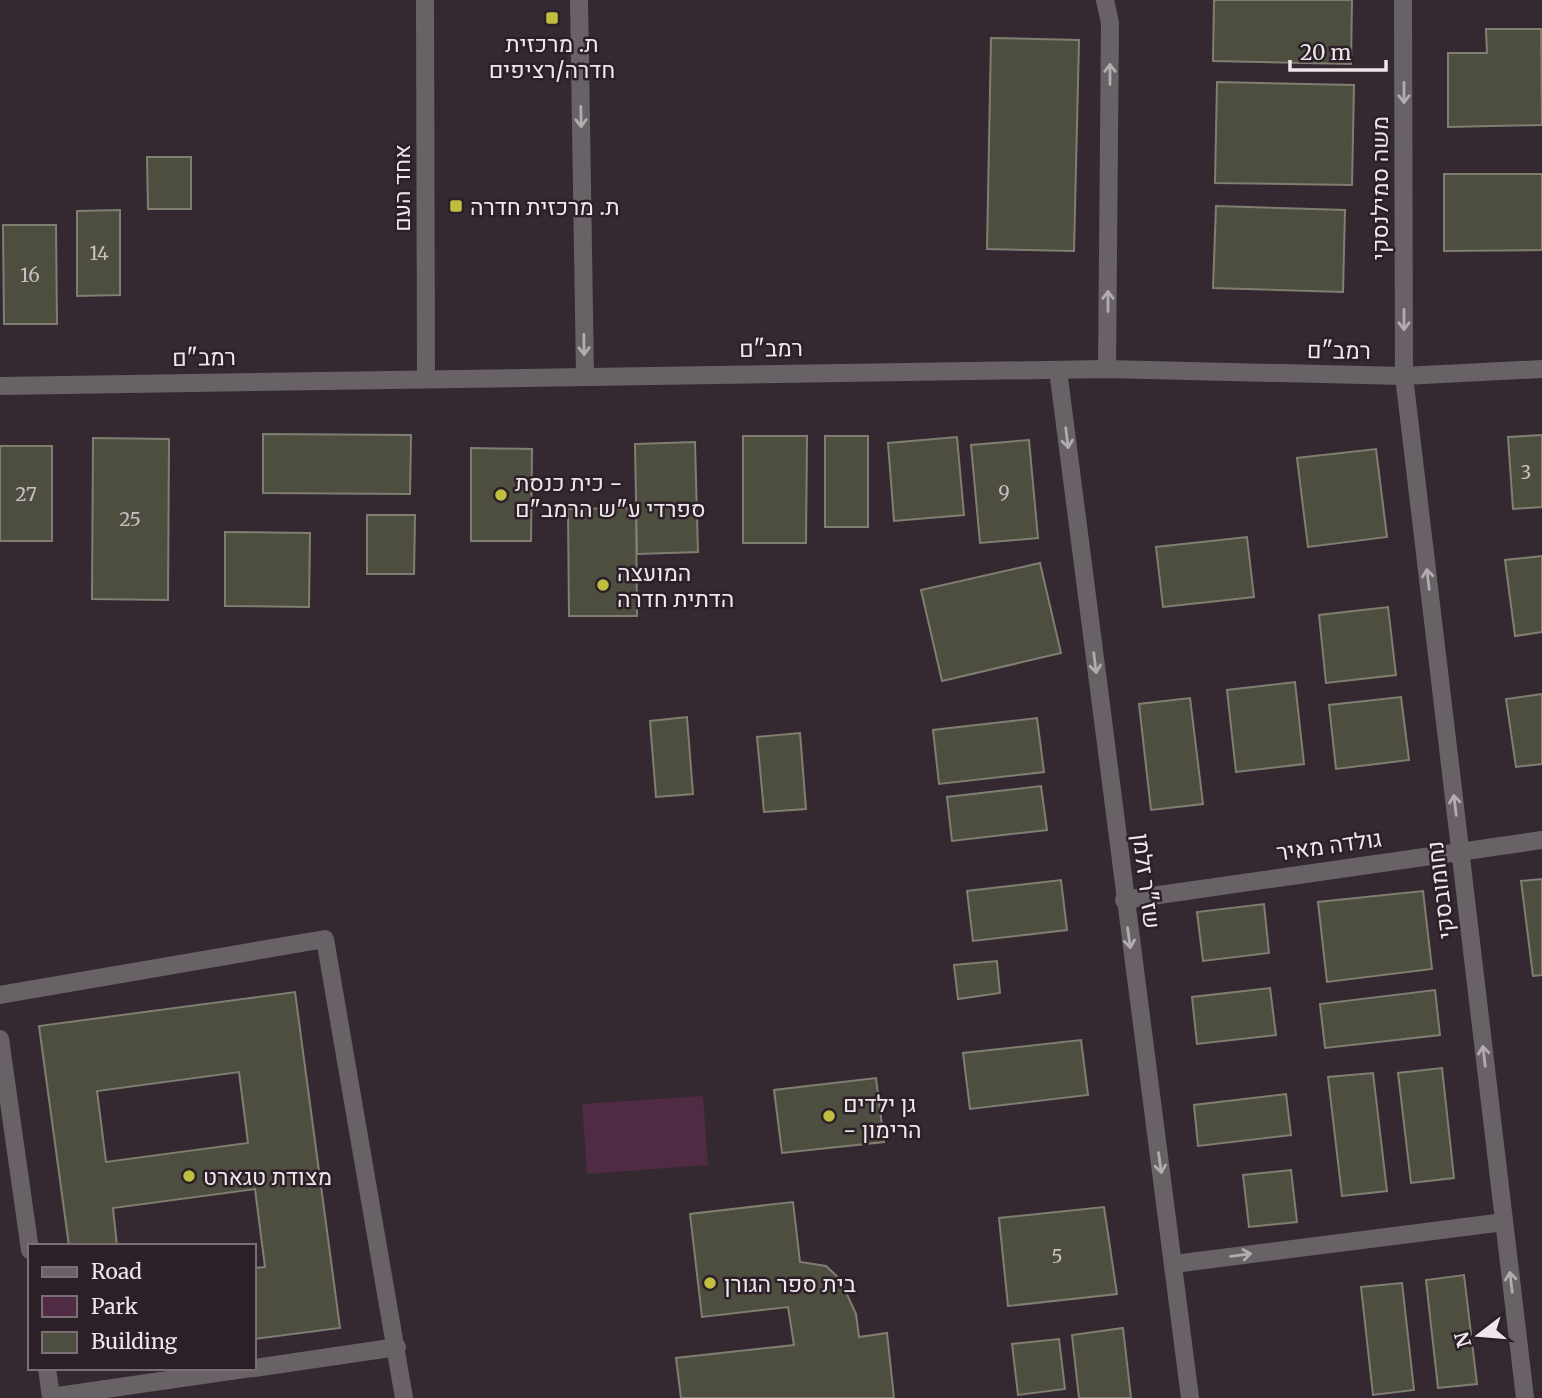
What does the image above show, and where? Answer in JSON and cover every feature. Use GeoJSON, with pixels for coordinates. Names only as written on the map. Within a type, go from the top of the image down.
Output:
{"type":"FeatureCollection","features":[{"type":"Feature","properties":{"kind":"street","name":"אחד העם"},"geometry":{"type":"LineString","coordinates":[[425,0],[426,377]]}},
{"type":"Feature","properties":{"kind":"street"},"geometry":{"type":"LineString","coordinates":[[579,0],[585,375]]}},
{"type":"Feature","properties":{"kind":"street"},"geometry":{"type":"LineString","coordinates":[[1105,0],[1110,23],[1107,369]]}},
{"type":"Feature","properties":{"kind":"street","name":"משה סמילנסקי"},"geometry":{"type":"LineString","coordinates":[[1404,0],[1404,376]]}},
{"type":"Feature","properties":{"kind":"street","name":"רמב\"ם"},"geometry":{"type":"LineString","coordinates":[[0,386],[426,377],[1107,369],[1404,376],[1542,369]]}},
{"type":"Feature","properties":{"kind":"street","name":"שז\"ר זלמן"},"geometry":{"type":"LineString","coordinates":[[1058,370],[1124,900],[1191,1398]]}},
{"type":"Feature","properties":{"kind":"street","name":"נחומובסקי"},"geometry":{"type":"LineString","coordinates":[[1404,376],[1525,1398]]}},
{"type":"Feature","properties":{"kind":"street","name":"גולדה מאיר"},"geometry":{"type":"LineString","coordinates":[[1124,900],[1542,840]]}},
{"type":"Feature","properties":{"kind":"street"},"geometry":{"type":"LineString","coordinates":[[0,995],[325,939],[404,1398]]}},
{"type":"Feature","properties":{"kind":"street"},"geometry":{"type":"LineString","coordinates":[[0,1039],[29,1244]]}},
{"type":"Feature","properties":{"kind":"street"},"geometry":{"type":"LineString","coordinates":[[1174,1264],[1504,1223]]}},
{"type":"Feature","properties":{"kind":"street"},"geometry":{"type":"LineString","coordinates":[[256,1367],[397,1347]]}},
{"type":"Feature","properties":{"kind":"street"},"geometry":{"type":"LineString","coordinates":[[47,1370],[51,1397],[238,1370]]}},
{"type":"Feature","properties":{"kind":"green space"},"geometry":{"type":"Polygon","coordinates":[[[703,1096],[708,1165],[587,1174],[582,1104],[703,1096]]]}},
{"type":"Feature","properties":{"kind":"building"},"geometry":{"type":"Polygon","coordinates":[[[1214,0],[1352,0],[1351,64],[1213,61],[1214,0]]]}},
{"type":"Feature","properties":{"kind":"building"},"geometry":{"type":"Polygon","coordinates":[[[1486,29],[1541,29],[1542,125],[1448,127],[1448,53],[1487,53],[1486,29]]]}},
{"type":"Feature","properties":{"kind":"building"},"geometry":{"type":"Polygon","coordinates":[[[991,38],[1079,40],[1074,251],[987,249],[991,38]]]}},
{"type":"Feature","properties":{"kind":"building"},"geometry":{"type":"Polygon","coordinates":[[[1217,82],[1354,85],[1352,185],[1215,183],[1217,82]]]}},
{"type":"Feature","properties":{"kind":"building"},"geometry":{"type":"Polygon","coordinates":[[[147,157],[191,157],[191,209],[148,209],[147,157]]]}},
{"type":"Feature","properties":{"kind":"building"},"geometry":{"type":"Polygon","coordinates":[[[1444,174],[1542,174],[1542,250],[1444,251],[1444,174]]]}},
{"type":"Feature","properties":{"kind":"building"},"geometry":{"type":"Polygon","coordinates":[[[1216,206],[1345,210],[1343,292],[1213,288],[1216,206]]]}},
{"type":"Feature","properties":{"kind":"building"},"geometry":{"type":"Polygon","coordinates":[[[120,210],[120,295],[77,296],[77,211],[120,210]]]}},
{"type":"Feature","properties":{"kind":"building"},"geometry":{"type":"Polygon","coordinates":[[[3,225],[56,225],[57,324],[4,324],[3,225]]]}},
{"type":"Feature","properties":{"kind":"building"},"geometry":{"type":"Polygon","coordinates":[[[263,434],[411,435],[410,494],[263,493],[263,434]]]}},
{"type":"Feature","properties":{"kind":"building"},"geometry":{"type":"Polygon","coordinates":[[[1542,435],[1542,507],[1513,509],[1508,437],[1542,435]]]}},
{"type":"Feature","properties":{"kind":"building"},"geometry":{"type":"Polygon","coordinates":[[[743,436],[807,436],[806,543],[743,543],[743,436]]]}},
{"type":"Feature","properties":{"kind":"building"},"geometry":{"type":"Polygon","coordinates":[[[825,436],[868,436],[868,527],[825,527],[825,436]]]}},
{"type":"Feature","properties":{"kind":"building"},"geometry":{"type":"Polygon","coordinates":[[[957,437],[964,515],[894,521],[888,443],[957,437]]]}},
{"type":"Feature","properties":{"kind":"building"},"geometry":{"type":"Polygon","coordinates":[[[93,438],[169,439],[168,600],[92,599],[93,438]]]}},
{"type":"Feature","properties":{"kind":"building"},"geometry":{"type":"Polygon","coordinates":[[[1029,440],[1038,538],[980,543],[971,445],[1029,440]]]}},
{"type":"Feature","properties":{"kind":"building"},"geometry":{"type":"Polygon","coordinates":[[[695,442],[698,552],[637,554],[635,444],[695,442]]]}},
{"type":"Feature","properties":{"kind":"building"},"geometry":{"type":"Polygon","coordinates":[[[0,446],[52,446],[52,541],[0,541],[0,446]]]}},
{"type":"Feature","properties":{"kind":"building","name":"כית כנסת - ספרדי ע\"ש הרמב\"ם"},"geometry":{"type":"Polygon","coordinates":[[[471,448],[532,449],[531,541],[471,541],[471,448]]]}},
{"type":"Feature","properties":{"kind":"building"},"geometry":{"type":"Polygon","coordinates":[[[1376,449],[1387,537],[1308,547],[1297,458],[1376,449]]]}},
{"type":"Feature","properties":{"kind":"building","name":"המועצה הדתית חדרה"},"geometry":{"type":"Polygon","coordinates":[[[636,508],[637,616],[569,616],[568,509],[636,508]]]}},
{"type":"Feature","properties":{"kind":"building"},"geometry":{"type":"Polygon","coordinates":[[[367,515],[415,515],[414,574],[367,574],[367,515]]]}},
{"type":"Feature","properties":{"kind":"building"},"geometry":{"type":"Polygon","coordinates":[[[225,532],[310,533],[309,607],[225,606],[225,532]]]}},
{"type":"Feature","properties":{"kind":"building"},"geometry":{"type":"Polygon","coordinates":[[[1247,537],[1254,597],[1163,607],[1156,547],[1247,537]]]}},
{"type":"Feature","properties":{"kind":"building"},"geometry":{"type":"Polygon","coordinates":[[[1542,556],[1542,632],[1515,636],[1505,560],[1542,556]]]}},
{"type":"Feature","properties":{"kind":"building"},"geometry":{"type":"Polygon","coordinates":[[[1040,563],[1061,653],[942,681],[921,590],[1040,563]]]}},
{"type":"Feature","properties":{"kind":"building"},"geometry":{"type":"Polygon","coordinates":[[[1388,607],[1396,675],[1326,683],[1319,615],[1388,607]]]}},
{"type":"Feature","properties":{"kind":"building"},"geometry":{"type":"Polygon","coordinates":[[[1295,682],[1304,764],[1236,772],[1227,690],[1295,682]]]}},
{"type":"Feature","properties":{"kind":"building"},"geometry":{"type":"Polygon","coordinates":[[[1542,694],[1542,764],[1516,767],[1506,699],[1542,694]]]}},
{"type":"Feature","properties":{"kind":"building"},"geometry":{"type":"Polygon","coordinates":[[[1401,697],[1409,760],[1336,769],[1329,705],[1401,697]]]}},
{"type":"Feature","properties":{"kind":"building"},"geometry":{"type":"Polygon","coordinates":[[[1190,698],[1203,804],[1151,810],[1139,704],[1190,698]]]}},
{"type":"Feature","properties":{"kind":"building"},"geometry":{"type":"Polygon","coordinates":[[[687,717],[693,794],[656,797],[650,721],[687,717]]]}},
{"type":"Feature","properties":{"kind":"building"},"geometry":{"type":"Polygon","coordinates":[[[1037,718],[1044,772],[939,784],[933,730],[1037,718]]]}},
{"type":"Feature","properties":{"kind":"building"},"geometry":{"type":"Polygon","coordinates":[[[800,733],[806,809],[764,812],[757,737],[800,733]]]}},
{"type":"Feature","properties":{"kind":"building"},"geometry":{"type":"Polygon","coordinates":[[[1041,786],[1047,830],[952,841],[947,797],[1041,786]]]}},
{"type":"Feature","properties":{"kind":"building"},"geometry":{"type":"Polygon","coordinates":[[[1542,879],[1542,975],[1533,976],[1521,881],[1542,879]]]}},
{"type":"Feature","properties":{"kind":"building"},"geometry":{"type":"Polygon","coordinates":[[[1061,880],[1067,930],[973,941],[967,891],[1061,880]]]}},
{"type":"Feature","properties":{"kind":"building"},"geometry":{"type":"Polygon","coordinates":[[[1423,891],[1432,969],[1327,982],[1318,902],[1423,891]]]}},
{"type":"Feature","properties":{"kind":"building"},"geometry":{"type":"Polygon","coordinates":[[[1264,904],[1269,953],[1203,961],[1197,912],[1264,904]]]}},
{"type":"Feature","properties":{"kind":"building"},"geometry":{"type":"Polygon","coordinates":[[[997,961],[1000,993],[958,999],[954,965],[997,961]]]}},
{"type":"Feature","properties":{"kind":"building"},"geometry":{"type":"Polygon","coordinates":[[[1270,988],[1276,1035],[1197,1044],[1192,997],[1270,988]]]}},
{"type":"Feature","properties":{"kind":"building"},"geometry":{"type":"Polygon","coordinates":[[[1435,990],[1440,1035],[1325,1048],[1320,1004],[1435,990]]]}},
{"type":"Feature","properties":{"kind":"building","name":"מצודת טגארט"},"geometry":{"type":"Polygon","coordinates":[[[295,992],[340,1328],[256,1339],[256,1268],[265,1267],[255,1189],[113,1208],[117,1244],[69,1244],[39,1026],[295,992]],[[239,1072],[97,1091],[106,1162],[248,1143],[239,1072]]]}},
{"type":"Feature","properties":{"kind":"building"},"geometry":{"type":"Polygon","coordinates":[[[1081,1040],[1088,1095],[970,1109],[963,1053],[1081,1040]]]}},
{"type":"Feature","properties":{"kind":"building"},"geometry":{"type":"Polygon","coordinates":[[[1442,1068],[1454,1178],[1411,1183],[1398,1073],[1442,1068]]]}},
{"type":"Feature","properties":{"kind":"building"},"geometry":{"type":"Polygon","coordinates":[[[1373,1073],[1387,1191],[1342,1196],[1328,1077],[1373,1073]]]}},
{"type":"Feature","properties":{"kind":"building","name":"גן ילדים - הרימון"},"geometry":{"type":"Polygon","coordinates":[[[876,1078],[884,1142],[782,1153],[774,1090],[876,1078]]]}},
{"type":"Feature","properties":{"kind":"building"},"geometry":{"type":"Polygon","coordinates":[[[1286,1094],[1291,1135],[1198,1146],[1194,1105],[1286,1094]]]}},
{"type":"Feature","properties":{"kind":"building"},"geometry":{"type":"Polygon","coordinates":[[[1291,1170],[1297,1222],[1249,1227],[1243,1175],[1291,1170]]]}},
{"type":"Feature","properties":{"kind":"building"},"geometry":{"type":"Polygon","coordinates":[[[793,1202],[800,1262],[826,1266],[840,1279],[856,1314],[859,1337],[887,1333],[894,1398],[681,1398],[676,1358],[794,1345],[788,1307],[702,1317],[690,1214],[793,1202]]]}},
{"type":"Feature","properties":{"kind":"building"},"geometry":{"type":"Polygon","coordinates":[[[1104,1207],[1117,1294],[1008,1306],[999,1218],[1104,1207]]]}},
{"type":"Feature","properties":{"kind":"building"},"geometry":{"type":"Polygon","coordinates":[[[1464,1275],[1477,1384],[1438,1388],[1426,1280],[1464,1275]]]}},
{"type":"Feature","properties":{"kind":"building"},"geometry":{"type":"Polygon","coordinates":[[[1402,1283],[1414,1390],[1373,1395],[1361,1287],[1402,1283]]]}},
{"type":"Feature","properties":{"kind":"building"},"geometry":{"type":"Polygon","coordinates":[[[1123,1328],[1131,1398],[1079,1398],[1072,1335],[1123,1328]]]}},
{"type":"Feature","properties":{"kind":"building"},"geometry":{"type":"Polygon","coordinates":[[[1059,1339],[1065,1389],[1018,1395],[1012,1344],[1059,1339]]]}},
{"type":"Feature","properties":{"kind":"place","name":"ת. מרכזית חדרה/רציפים"},"geometry":{"type":"Point","coordinates":[552,18]}},
{"type":"Feature","properties":{"kind":"place","name":"ת. מרכזית חדרה"},"geometry":{"type":"Point","coordinates":[456,206]}},
{"type":"Feature","properties":{"kind":"place","name":"כית כנסת - ספרדי ע\"ש הרמב\"ם"},"geometry":{"type":"Point","coordinates":[501,495]}},
{"type":"Feature","properties":{"kind":"place","name":"המועצה הדתית חדרה"},"geometry":{"type":"Point","coordinates":[603,585]}},
{"type":"Feature","properties":{"kind":"place","name":"גן ילדים - הרימון"},"geometry":{"type":"Point","coordinates":[829,1116]}},
{"type":"Feature","properties":{"kind":"place","name":"מצודת טגארט"},"geometry":{"type":"Point","coordinates":[189,1176]}},
{"type":"Feature","properties":{"kind":"place","name":"בית ספר הגורן"},"geometry":{"type":"Point","coordinates":[710,1283]}}]}
